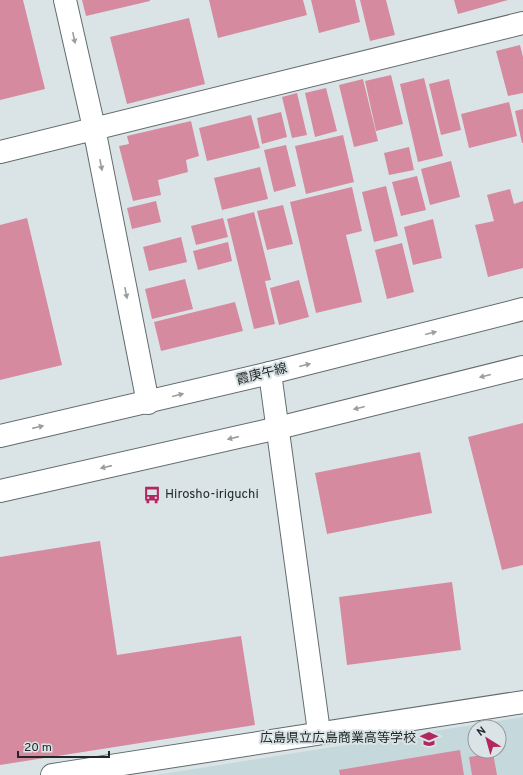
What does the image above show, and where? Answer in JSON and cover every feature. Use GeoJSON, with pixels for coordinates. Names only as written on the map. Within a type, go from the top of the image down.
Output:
{"type":"FeatureCollection","features":[{"type":"Feature","properties":{"kind":"street"},"geometry":{"type":"LineString","coordinates":[[65,0],[94,128],[148,403]]}},
{"type":"Feature","properties":{"kind":"street"},"geometry":{"type":"LineString","coordinates":[[0,152],[523,23]]}},
{"type":"Feature","properties":{"kind":"street","name":"霞庚午線"},"geometry":{"type":"LineString","coordinates":[[0,436],[148,403],[523,309]]}},
{"type":"Feature","properties":{"kind":"street"},"geometry":{"type":"LineString","coordinates":[[0,491],[278,428],[523,367]]}},
{"type":"Feature","properties":{"kind":"street"},"geometry":{"type":"LineString","coordinates":[[270,373],[318,732]]}},
{"type":"Feature","properties":{"kind":"street"},"geometry":{"type":"LineString","coordinates":[[52,775],[318,732],[523,702]]}},
{"type":"Feature","properties":{"kind":"shaded area","name":"広島県立広島商業高等学校"},"geometry":{"type":"Polygon","coordinates":[[[523,717],[523,775],[156,775],[467,726],[467,759],[507,759],[507,720],[523,717]]]}},
{"type":"Feature","properties":{"kind":"building"},"geometry":{"type":"Polygon","coordinates":[[[0,0],[23,0],[45,89],[0,100],[0,0]]]}},
{"type":"Feature","properties":{"kind":"building"},"geometry":{"type":"Polygon","coordinates":[[[82,0],[150,0],[150,1],[86,16],[82,0]]]}},
{"type":"Feature","properties":{"kind":"building"},"geometry":{"type":"Polygon","coordinates":[[[209,0],[303,0],[307,15],[218,38],[209,0]]]}},
{"type":"Feature","properties":{"kind":"building"},"geometry":{"type":"Polygon","coordinates":[[[311,0],[355,0],[360,22],[319,33],[311,0]]]}},
{"type":"Feature","properties":{"kind":"building"},"geometry":{"type":"Polygon","coordinates":[[[360,0],[386,0],[395,35],[370,41],[360,0]]]}},
{"type":"Feature","properties":{"kind":"building"},"geometry":{"type":"Polygon","coordinates":[[[454,0],[508,0],[458,14],[454,0]]]}},
{"type":"Feature","properties":{"kind":"building"},"geometry":{"type":"Polygon","coordinates":[[[189,18],[205,84],[127,104],[110,37],[189,18]]]}},
{"type":"Feature","properties":{"kind":"building"},"geometry":{"type":"Polygon","coordinates":[[[520,45],[523,57],[523,93],[508,96],[496,51],[520,45]]]}},
{"type":"Feature","properties":{"kind":"building"},"geometry":{"type":"Polygon","coordinates":[[[391,75],[403,124],[376,131],[365,81],[391,75]]]}},
{"type":"Feature","properties":{"kind":"building"},"geometry":{"type":"Polygon","coordinates":[[[424,78],[443,156],[418,162],[400,84],[424,78]]]}},
{"type":"Feature","properties":{"kind":"building"},"geometry":{"type":"Polygon","coordinates":[[[363,79],[378,141],[354,147],[339,85],[363,79]]]}},
{"type":"Feature","properties":{"kind":"building"},"geometry":{"type":"Polygon","coordinates":[[[449,79],[461,130],[441,135],[429,84],[449,79]]]}},
{"type":"Feature","properties":{"kind":"building"},"geometry":{"type":"Polygon","coordinates":[[[326,88],[337,131],[315,137],[305,93],[326,88]]]}},
{"type":"Feature","properties":{"kind":"building"},"geometry":{"type":"Polygon","coordinates":[[[297,93],[307,135],[292,138],[282,97],[297,93]]]}},
{"type":"Feature","properties":{"kind":"building"},"geometry":{"type":"Polygon","coordinates":[[[509,102],[517,136],[469,148],[461,114],[509,102]]]}},
{"type":"Feature","properties":{"kind":"building"},"geometry":{"type":"Polygon","coordinates":[[[523,109],[523,143],[522,143],[515,111],[523,109]]]}},
{"type":"Feature","properties":{"kind":"building"},"geometry":{"type":"Polygon","coordinates":[[[281,112],[287,137],[262,144],[257,118],[281,112]]]}},
{"type":"Feature","properties":{"kind":"building"},"geometry":{"type":"Polygon","coordinates":[[[251,115],[260,148],[207,161],[199,128],[251,115]]]}},
{"type":"Feature","properties":{"kind":"building"},"geometry":{"type":"Polygon","coordinates":[[[191,121],[199,156],[186,160],[188,172],[158,180],[161,195],[133,201],[119,146],[129,144],[127,136],[191,121]]]}},
{"type":"Feature","properties":{"kind":"building"},"geometry":{"type":"Polygon","coordinates":[[[343,135],[354,182],[306,194],[295,146],[343,135]]]}},
{"type":"Feature","properties":{"kind":"building"},"geometry":{"type":"Polygon","coordinates":[[[286,145],[296,186],[274,192],[264,150],[286,145]]]}},
{"type":"Feature","properties":{"kind":"building"},"geometry":{"type":"Polygon","coordinates":[[[409,147],[414,170],[389,175],[384,153],[409,147]]]}},
{"type":"Feature","properties":{"kind":"building"},"geometry":{"type":"Polygon","coordinates":[[[451,161],[460,197],[430,205],[421,169],[451,161]]]}},
{"type":"Feature","properties":{"kind":"building"},"geometry":{"type":"Polygon","coordinates":[[[260,167],[268,199],[222,210],[214,178],[260,167]]]}},
{"type":"Feature","properties":{"kind":"building"},"geometry":{"type":"Polygon","coordinates":[[[417,176],[426,210],[401,216],[392,182],[417,176]]]}},
{"type":"Feature","properties":{"kind":"building"},"geometry":{"type":"Polygon","coordinates":[[[386,186],[398,236],[374,242],[362,192],[386,186]]]}},
{"type":"Feature","properties":{"kind":"building"},"geometry":{"type":"Polygon","coordinates":[[[352,187],[362,231],[346,235],[362,302],[316,313],[290,202],[352,187]]]}},
{"type":"Feature","properties":{"kind":"building"},"geometry":{"type":"Polygon","coordinates":[[[510,189],[514,204],[523,201],[523,268],[488,277],[475,225],[494,221],[487,195],[510,189]]]}},
{"type":"Feature","properties":{"kind":"building"},"geometry":{"type":"Polygon","coordinates":[[[156,201],[161,222],[132,229],[127,208],[156,201]]]}},
{"type":"Feature","properties":{"kind":"building"},"geometry":{"type":"Polygon","coordinates":[[[283,205],[293,244],[267,250],[257,211],[283,205]]]}},
{"type":"Feature","properties":{"kind":"building"},"geometry":{"type":"Polygon","coordinates":[[[254,212],[271,280],[265,281],[275,324],[254,329],[227,219],[254,212]]]}},
{"type":"Feature","properties":{"kind":"building"},"geometry":{"type":"Polygon","coordinates":[[[27,218],[62,365],[0,380],[0,225],[27,218]]]}},
{"type":"Feature","properties":{"kind":"building"},"geometry":{"type":"Polygon","coordinates":[[[223,218],[228,237],[196,245],[191,226],[223,218]]]}},
{"type":"Feature","properties":{"kind":"building"},"geometry":{"type":"Polygon","coordinates":[[[433,219],[442,258],[413,265],[404,227],[433,219]]]}},
{"type":"Feature","properties":{"kind":"building"},"geometry":{"type":"Polygon","coordinates":[[[181,237],[187,262],[149,271],[143,247],[181,237]]]}},
{"type":"Feature","properties":{"kind":"building"},"geometry":{"type":"Polygon","coordinates":[[[228,242],[232,261],[198,270],[193,251],[228,242]]]}},
{"type":"Feature","properties":{"kind":"building"},"geometry":{"type":"Polygon","coordinates":[[[402,243],[414,292],[387,299],[375,250],[402,243]]]}},
{"type":"Feature","properties":{"kind":"building"},"geometry":{"type":"Polygon","coordinates":[[[185,279],[193,309],[152,319],[145,289],[185,279]]]}},
{"type":"Feature","properties":{"kind":"building"},"geometry":{"type":"Polygon","coordinates":[[[299,280],[309,317],[279,325],[270,288],[299,280]]]}},
{"type":"Feature","properties":{"kind":"building"},"geometry":{"type":"Polygon","coordinates":[[[235,302],[243,331],[161,351],[154,322],[235,302]]]}},
{"type":"Feature","properties":{"kind":"building"},"geometry":{"type":"Polygon","coordinates":[[[523,423],[523,565],[502,570],[468,437],[523,423]]]}},
{"type":"Feature","properties":{"kind":"building"},"geometry":{"type":"Polygon","coordinates":[[[420,452],[432,513],[327,534],[315,473],[420,452]]]}},
{"type":"Feature","properties":{"kind":"building"},"geometry":{"type":"Polygon","coordinates":[[[100,541],[117,655],[241,636],[255,725],[0,765],[0,557],[100,541]]]}},
{"type":"Feature","properties":{"kind":"building"},"geometry":{"type":"Polygon","coordinates":[[[452,582],[461,650],[347,665],[339,597],[452,582]]]}},
{"type":"Feature","properties":{"kind":"building"},"geometry":{"type":"Polygon","coordinates":[[[460,750],[464,775],[340,775],[339,770],[460,750]]]}},
{"type":"Feature","properties":{"kind":"building"},"geometry":{"type":"Polygon","coordinates":[[[469,759],[494,759],[497,775],[472,775],[469,759]]]}},
{"type":"Feature","properties":{"kind":"place","name":"Hirosho-iriguchi"},"geometry":{"type":"Point","coordinates":[152,495]}},
{"type":"Feature","properties":{"kind":"place","name":"広島県立広島商業高等学校"},"geometry":{"type":"Point","coordinates":[429,739]}}]}
